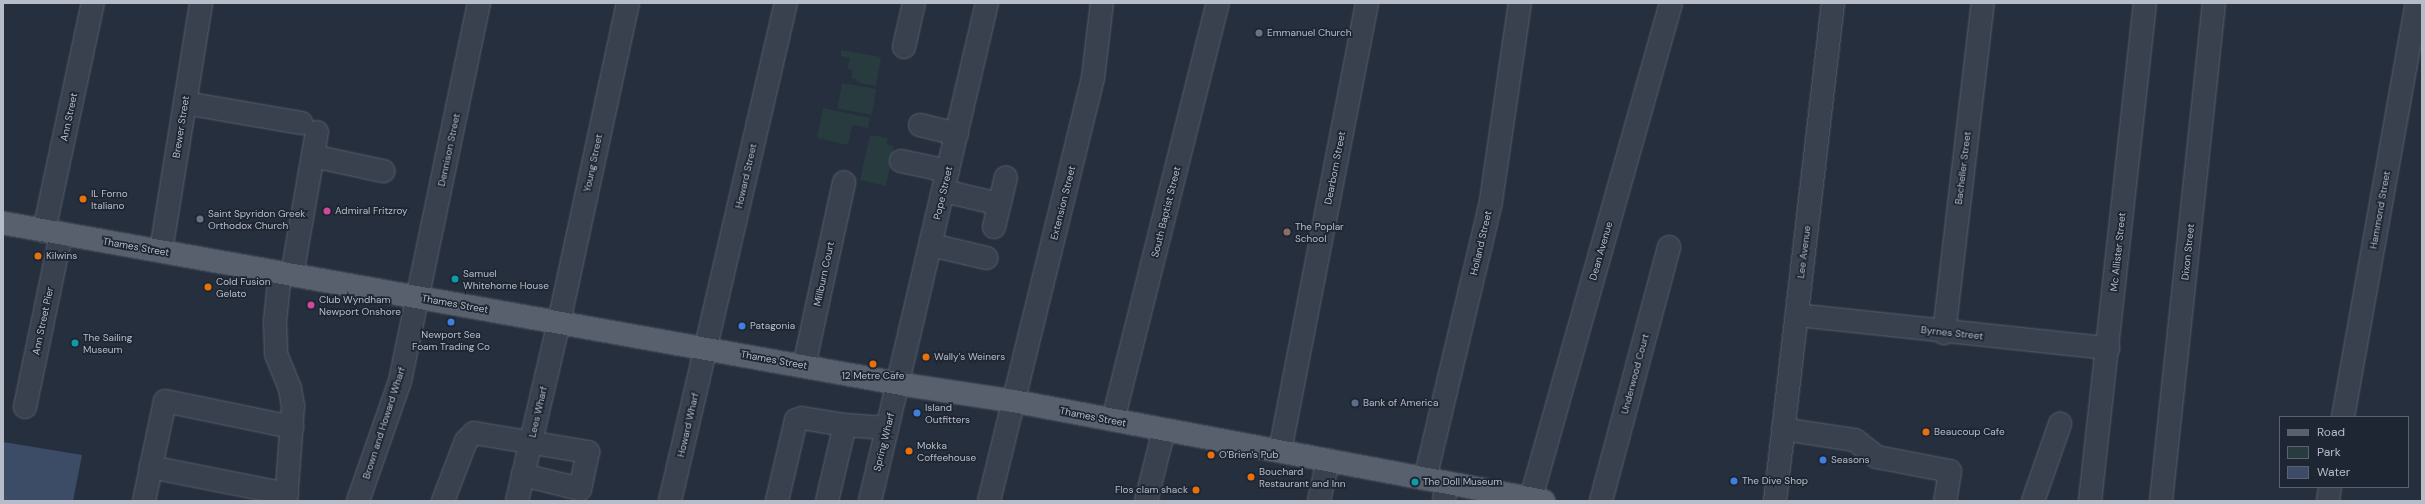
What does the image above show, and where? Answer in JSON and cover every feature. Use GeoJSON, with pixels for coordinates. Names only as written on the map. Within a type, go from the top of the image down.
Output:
{"type":"FeatureCollection","features":[{"type":"Feature","properties":{"kind":"main road","name":"Thames Street"},"geometry":{"type":"LineString","coordinates":[[3,223],[899,383],[1014,401],[1425,479],[1445,492],[1537,500]]}},
{"type":"Feature","properties":{"kind":"street","name":"Ann Street"},"geometry":{"type":"LineString","coordinates":[[53,232],[94,3]]}},
{"type":"Feature","properties":{"kind":"street","name":"Brewer Street"},"geometry":{"type":"LineString","coordinates":[[161,251],[201,3]]}},
{"type":"Feature","properties":{"kind":"street","name":"Dennison Street"},"geometry":{"type":"LineString","coordinates":[[418,298],[480,3]]}},
{"type":"Feature","properties":{"kind":"street","name":"Young Street"},"geometry":{"type":"LineString","coordinates":[[559,322],[628,3]]}},
{"type":"Feature","properties":{"kind":"street","name":"Howard Street"},"geometry":{"type":"LineString","coordinates":[[706,348],[786,3]]}},
{"type":"Feature","properties":{"kind":"street"},"geometry":{"type":"LineString","coordinates":[[904,47],[914,3]]}},
{"type":"Feature","properties":{"kind":"street","name":"Pope Street"},"geometry":{"type":"LineString","coordinates":[[899,383],[987,3]]}},
{"type":"Feature","properties":{"kind":"street","name":"Extension Street"},"geometry":{"type":"LineString","coordinates":[[989,501],[1094,78],[1102,3]]}},
{"type":"Feature","properties":{"kind":"street","name":"South Baptist Street"},"geometry":{"type":"LineString","coordinates":[[1113,420],[1218,3]]}},
{"type":"Feature","properties":{"kind":"street","name":"Dearborn Street"},"geometry":{"type":"LineString","coordinates":[[1280,451],[1367,3]]}},
{"type":"Feature","properties":{"kind":"street","name":"Holland Street"},"geometry":{"type":"LineString","coordinates":[[1425,479],[1491,200],[1520,3]]}},
{"type":"Feature","properties":{"kind":"street","name":"Dean Avenue"},"geometry":{"type":"LineString","coordinates":[[1537,500],[1671,3]]}},
{"type":"Feature","properties":{"kind":"street","name":"Lee Avenue"},"geometry":{"type":"LineString","coordinates":[[1780,500],[1783,429],[1833,3]]}},
{"type":"Feature","properties":{"kind":"street","name":"Bacheller Street"},"geometry":{"type":"LineString","coordinates":[[1944,333],[1983,3]]}},
{"type":"Feature","properties":{"kind":"street","name":"Mc Allister Street"},"geometry":{"type":"LineString","coordinates":[[2090,501],[2145,3]]}},
{"type":"Feature","properties":{"kind":"street","name":"Dixon Street"},"geometry":{"type":"LineString","coordinates":[[2161,501],[2214,3]]}},
{"type":"Feature","properties":{"kind":"street","name":"Hammond Street"},"geometry":{"type":"LineString","coordinates":[[2343,416],[2417,3]]}},
{"type":"Feature","properties":{"kind":"street"},"geometry":{"type":"LineString","coordinates":[[151,467],[287,498],[293,406],[290,389],[276,354],[275,321],[313,156],[309,127],[185,103]]}},
{"type":"Feature","properties":{"kind":"street"},"geometry":{"type":"LineString","coordinates":[[920,125],[957,134]]}},
{"type":"Feature","properties":{"kind":"street"},"geometry":{"type":"LineString","coordinates":[[313,156],[383,170]]}},
{"type":"Feature","properties":{"kind":"street"},"geometry":{"type":"LineString","coordinates":[[899,167],[946,182],[999,204]]}},
{"type":"Feature","properties":{"kind":"street"},"geometry":{"type":"LineString","coordinates":[[994,227],[1006,177]]}},
{"type":"Feature","properties":{"kind":"street","name":"Millburn Court"},"geometry":{"type":"LineString","coordinates":[[804,366],[844,182]]}},
{"type":"Feature","properties":{"kind":"street","name":"Ann Street Pier"},"geometry":{"type":"LineString","coordinates":[[25,407],[53,232]]}},
{"type":"Feature","properties":{"kind":"street"},"geometry":{"type":"LineString","coordinates":[[931,245],[987,258]]}},
{"type":"Feature","properties":{"kind":"street","name":"Underwood Court"},"geometry":{"type":"LineString","coordinates":[[1601,501],[1669,247]]}},
{"type":"Feature","properties":{"kind":"street","name":"Brown and Howard Wharf"},"geometry":{"type":"LineString","coordinates":[[358,501],[400,380],[418,298]]}},
{"type":"Feature","properties":{"kind":"street","name":"Byrnes Street"},"geometry":{"type":"LineString","coordinates":[[1797,315],[1944,333],[2108,348]]}},
{"type":"Feature","properties":{"kind":"street","name":"Lees Wharf"},"geometry":{"type":"LineString","coordinates":[[517,501],[559,322]]}},
{"type":"Feature","properties":{"kind":"street","name":"Howard Wharf"},"geometry":{"type":"LineString","coordinates":[[670,501],[706,348]]}},
{"type":"Feature","properties":{"kind":"street","name":"Spring Wharf"},"geometry":{"type":"LineString","coordinates":[[870,501],[899,383]]}},
{"type":"Feature","properties":{"kind":"street"},"geometry":{"type":"LineString","coordinates":[[144,501],[164,401],[292,427]]}},
{"type":"Feature","properties":{"kind":"street"},"geometry":{"type":"LineString","coordinates":[[777,501],[796,420],[802,418],[845,426],[887,428]]}},
{"type":"Feature","properties":{"kind":"street"},"geometry":{"type":"LineString","coordinates":[[2033,501],[2060,424]]}},
{"type":"Feature","properties":{"kind":"street"},"geometry":{"type":"LineString","coordinates":[[827,501],[845,426]]}},
{"type":"Feature","properties":{"kind":"street"},"geometry":{"type":"LineString","coordinates":[[1783,429],[1855,440],[1877,457],[1950,471],[1945,501]]}},
{"type":"Feature","properties":{"kind":"street"},"geometry":{"type":"LineString","coordinates":[[1146,501],[1164,430]]}},
{"type":"Feature","properties":{"kind":"street"},"geometry":{"type":"LineString","coordinates":[[443,501],[469,435],[474,432],[530,443],[546,443],[588,452],[579,495],[523,475]]}},
{"type":"Feature","properties":{"kind":"street"},"geometry":{"type":"LineString","coordinates":[[1319,501],[1328,460]]}},
{"type":"Feature","properties":{"kind":"street"},"geometry":{"type":"LineString","coordinates":[[2328,501],[2330,488]]}},
{"type":"Feature","properties":{"kind":"green space"},"geometry":{"type":"Polygon","coordinates":[[[841,50],[881,57],[876,86],[857,82],[857,79],[851,78],[853,70],[847,69],[850,58],[841,56],[841,50]]]}},
{"type":"Feature","properties":{"kind":"green space"},"geometry":{"type":"Polygon","coordinates":[[[842,83],[876,89],[872,115],[837,109],[842,83]]]}},
{"type":"Feature","properties":{"kind":"green space"},"geometry":{"type":"Polygon","coordinates":[[[823,108],[870,118],[868,128],[852,125],[848,145],[817,138],[823,108]]]}},
{"type":"Feature","properties":{"kind":"green space"},"geometry":{"type":"Polygon","coordinates":[[[870,135],[888,138],[887,144],[894,146],[886,186],[860,180],[870,135]]]}},
{"type":"Feature","properties":{"kind":"water"},"geometry":{"type":"Polygon","coordinates":[[[3,442],[82,455],[73,501],[3,501],[3,442]]]}},
{"type":"Feature","properties":{"kind":"place","name":"Emmanuel Church"},"geometry":{"type":"Point","coordinates":[1259,33]}},
{"type":"Feature","properties":{"kind":"place","name":"IL Forno Italiano"},"geometry":{"type":"Point","coordinates":[83,199]}},
{"type":"Feature","properties":{"kind":"place","name":"Admiral Fritzroy"},"geometry":{"type":"Point","coordinates":[327,211]}},
{"type":"Feature","properties":{"kind":"place","name":"Saint Spyridon Greek Orthodox Church"},"geometry":{"type":"Point","coordinates":[200,219]}},
{"type":"Feature","properties":{"kind":"place","name":"The Poplar School"},"geometry":{"type":"Point","coordinates":[1287,232]}},
{"type":"Feature","properties":{"kind":"place","name":"Kilwins"},"geometry":{"type":"Point","coordinates":[38,256]}},
{"type":"Feature","properties":{"kind":"place","name":"Samuel Whitehorne House"},"geometry":{"type":"Point","coordinates":[455,279]}},
{"type":"Feature","properties":{"kind":"place","name":"Cold Fusion Gelato"},"geometry":{"type":"Point","coordinates":[208,287]}},
{"type":"Feature","properties":{"kind":"place","name":"Club Wyndham Newport Onshore"},"geometry":{"type":"Point","coordinates":[311,305]}},
{"type":"Feature","properties":{"kind":"place","name":"Newport Sea Foam Trading Co"},"geometry":{"type":"Point","coordinates":[451,322]}},
{"type":"Feature","properties":{"kind":"place","name":"Patagonia"},"geometry":{"type":"Point","coordinates":[742,326]}},
{"type":"Feature","properties":{"kind":"place","name":"The Sailing Museum"},"geometry":{"type":"Point","coordinates":[75,343]}},
{"type":"Feature","properties":{"kind":"place","name":"Wally's Weiners"},"geometry":{"type":"Point","coordinates":[926,357]}},
{"type":"Feature","properties":{"kind":"place","name":"12 Metre Cafe"},"geometry":{"type":"Point","coordinates":[873,364]}},
{"type":"Feature","properties":{"kind":"place","name":"Bank of America"},"geometry":{"type":"Point","coordinates":[1355,403]}},
{"type":"Feature","properties":{"kind":"place","name":"Island Outfitters"},"geometry":{"type":"Point","coordinates":[917,413]}},
{"type":"Feature","properties":{"kind":"place","name":"Beaucoup Cafe"},"geometry":{"type":"Point","coordinates":[1926,432]}},
{"type":"Feature","properties":{"kind":"place","name":"Mokka Coffeehouse"},"geometry":{"type":"Point","coordinates":[909,451]}},
{"type":"Feature","properties":{"kind":"place","name":"O'Brien's Pub"},"geometry":{"type":"Point","coordinates":[1211,455]}},
{"type":"Feature","properties":{"kind":"place","name":"Seasons"},"geometry":{"type":"Point","coordinates":[1823,460]}},
{"type":"Feature","properties":{"kind":"place","name":"Bouchard Restaurant and Inn"},"geometry":{"type":"Point","coordinates":[1251,477]}},
{"type":"Feature","properties":{"kind":"place","name":"The Dive Shop"},"geometry":{"type":"Point","coordinates":[1734,481]}},
{"type":"Feature","properties":{"kind":"place","name":"The Doll Museum"},"geometry":{"type":"Point","coordinates":[1415,482]}},
{"type":"Feature","properties":{"kind":"place","name":"Flos clam shack"},"geometry":{"type":"Point","coordinates":[1196,490]}}]}
